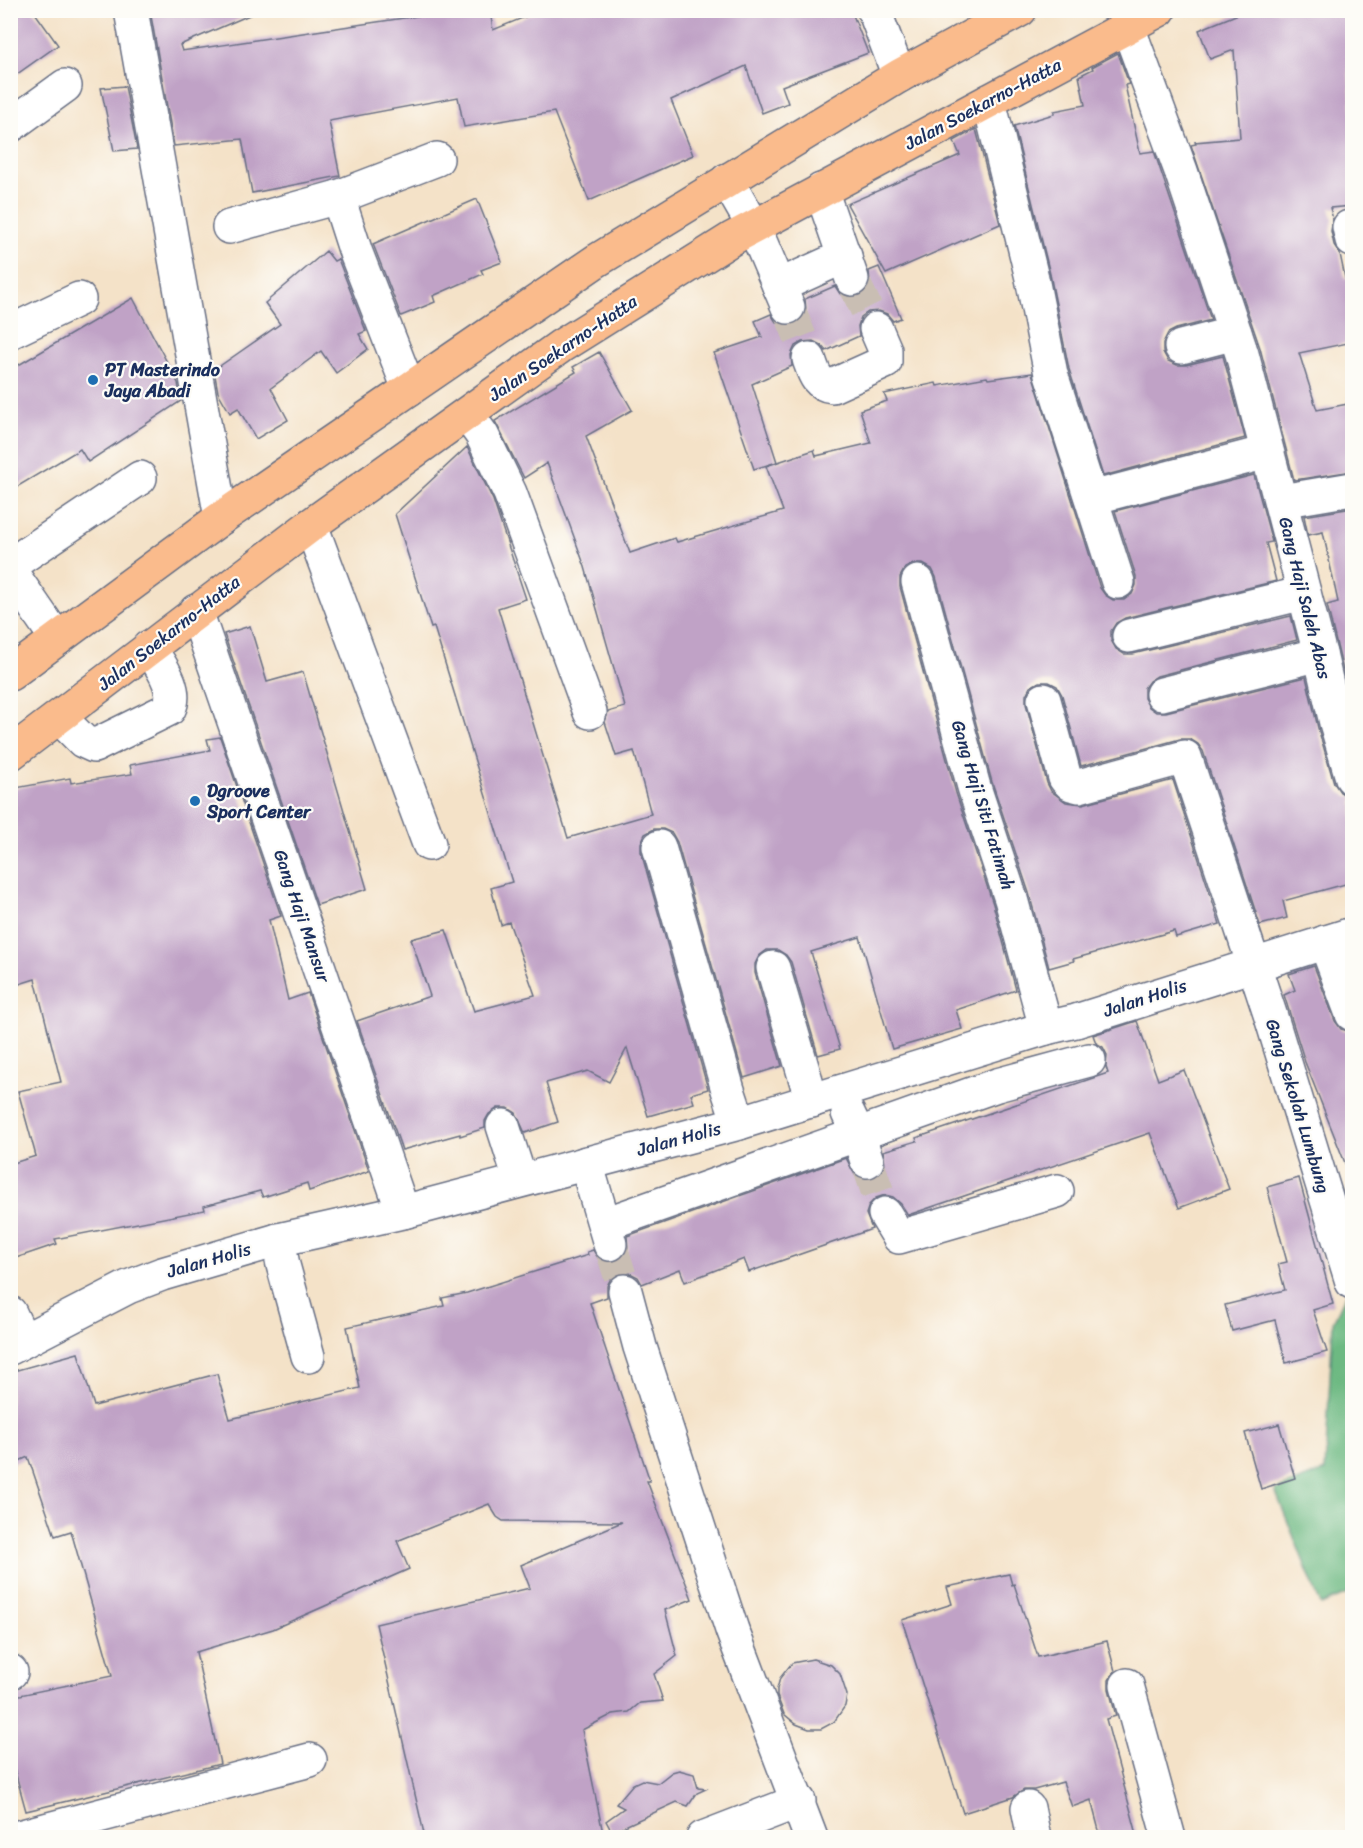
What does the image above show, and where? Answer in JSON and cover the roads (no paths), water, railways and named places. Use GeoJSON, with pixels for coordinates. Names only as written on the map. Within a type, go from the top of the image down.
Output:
{"type":"FeatureCollection","features":[{"type":"Feature","properties":{"kind":"highway"},"geometry":{"type":"LineString","coordinates":[[10,674],[221,518],[596,261],[899,76],[1020,10]]}},
{"type":"Feature","properties":{"kind":"highway","name":"Jalan Soekarno-Hatta"},"geometry":{"type":"LineString","coordinates":[[10,754],[310,525],[561,346],[669,277],[754,227],[1159,10]]}},
{"type":"Feature","properties":{"kind":"street"},"geometry":{"type":"LineString","coordinates":[[131,10],[221,518]]}},
{"type":"Feature","properties":{"kind":"street"},"geometry":{"type":"LineString","coordinates":[[874,10],[899,76]]}},
{"type":"Feature","properties":{"kind":"street","name":"Gang Haji Saleh Abas"},"geometry":{"type":"LineString","coordinates":[[1128,27],[1189,192],[1242,354],[1320,654],[1344,720],[1353,778]]}},
{"type":"Feature","properties":{"kind":"street"},"geometry":{"type":"LineString","coordinates":[[10,126],[65,86]]}},
{"type":"Feature","properties":{"kind":"street"},"geometry":{"type":"LineString","coordinates":[[989,101],[1032,278],[1052,374],[1118,582]]}},
{"type":"Feature","properties":{"kind":"street"},"geometry":{"type":"LineString","coordinates":[[229,227],[338,197],[437,159]]}},
{"type":"Feature","properties":{"kind":"street"},"geometry":{"type":"LineString","coordinates":[[727,180],[754,227],[783,296],[849,267],[821,190]]}},
{"type":"Feature","properties":{"kind":"street"},"geometry":{"type":"LineString","coordinates":[[338,197],[356,253],[410,389]]}},
{"type":"Feature","properties":{"kind":"street"},"geometry":{"type":"LineString","coordinates":[[10,332],[79,299]]}},
{"type":"Feature","properties":{"kind":"street"},"geometry":{"type":"LineString","coordinates":[[808,359],[816,378],[823,385],[832,386],[885,362],[885,350],[876,329]]}},
{"type":"Feature","properties":{"kind":"street"},"geometry":{"type":"LineString","coordinates":[[1181,348],[1235,333]]}},
{"type":"Feature","properties":{"kind":"street"},"geometry":{"type":"LineString","coordinates":[[467,414],[482,435],[510,493],[590,712]]}},
{"type":"Feature","properties":{"kind":"street"},"geometry":{"type":"LineString","coordinates":[[1092,498],[1267,452]]}},
{"type":"Feature","properties":{"kind":"street"},"geometry":{"type":"LineString","coordinates":[[10,565],[140,478]]}},
{"type":"Feature","properties":{"kind":"street"},"geometry":{"type":"LineString","coordinates":[[1281,501],[1353,489]]}},
{"type":"Feature","properties":{"kind":"street"},"geometry":{"type":"LineString","coordinates":[[310,525],[429,844]]}},
{"type":"Feature","properties":{"kind":"street"},"geometry":{"type":"LineString","coordinates":[[10,571],[57,639]]}},
{"type":"Feature","properties":{"kind":"street","name":"Gang Haji Siti Fatimah"},"geometry":{"type":"LineString","coordinates":[[918,582],[974,786],[1011,899],[1046,1028]]}},
{"type":"Feature","properties":{"kind":"street"},"geometry":{"type":"LineString","coordinates":[[1129,636],[1304,592]]}},
{"type":"Feature","properties":{"kind":"street","name":"Gang Haji Mansur"},"geometry":{"type":"LineString","coordinates":[[196,611],[399,1200]]}},
{"type":"Feature","properties":{"kind":"street"},"geometry":{"type":"LineString","coordinates":[[60,718],[83,741],[94,746],[169,709],[173,701],[173,693],[149,646]]}},
{"type":"Feature","properties":{"kind":"street"},"geometry":{"type":"LineString","coordinates":[[1162,694],[1320,654]]}},
{"type":"Feature","properties":{"kind":"street","name":"Gang Sekolah Lumbung"},"geometry":{"type":"LineString","coordinates":[[1044,700],[1065,778],[1071,784],[1079,786],[1185,757],[1271,1017],[1353,1282]]}},
{"type":"Feature","properties":{"kind":"street"},"geometry":{"type":"LineString","coordinates":[[659,847],[739,1123]]}},
{"type":"Feature","properties":{"kind":"street"},"geometry":{"type":"LineString","coordinates":[[1339,938],[1353,1014]]}},
{"type":"Feature","properties":{"kind":"street","name":"Jalan Holis"},"geometry":{"type":"LineString","coordinates":[[15,1334],[141,1281],[278,1240],[399,1200],[520,1179],[739,1123],[1046,1028],[1076,1021],[1339,938]]}},
{"type":"Feature","properties":{"kind":"street"},"geometry":{"type":"LineString","coordinates":[[773,968],[825,1097],[862,1148]]}},
{"type":"Feature","properties":{"kind":"street"},"geometry":{"type":"LineString","coordinates":[[586,1163],[607,1234],[862,1148],[997,1085],[1089,1060]]}},
{"type":"Feature","properties":{"kind":"street"},"geometry":{"type":"LineString","coordinates":[[504,1126],[520,1179]]}},
{"type":"Feature","properties":{"kind":"street"},"geometry":{"type":"LineString","coordinates":[[885,1214],[899,1237],[1057,1191]]}},
{"type":"Feature","properties":{"kind":"street"},"geometry":{"type":"LineString","coordinates":[[278,1240],[308,1356]]}},
{"type":"Feature","properties":{"kind":"street"},"geometry":{"type":"LineString","coordinates":[[625,1290],[640,1347],[732,1630],[811,1838]]}},
{"type":"Feature","properties":{"kind":"street"},"geometry":{"type":"LineString","coordinates":[[1127,1684],[1169,1838]]}},
{"type":"Feature","properties":{"kind":"street"},"geometry":{"type":"LineString","coordinates":[[15,1838],[310,1760]]}},
{"type":"Feature","properties":{"kind":"street"},"geometry":{"type":"LineString","coordinates":[[703,1838],[799,1802]]}},
{"type":"Feature","properties":{"kind":"tunnel"},"geometry":{"type":"LineString","coordinates":[[852,279],[876,329]]}},
{"type":"Feature","properties":{"kind":"tunnel"},"geometry":{"type":"LineString","coordinates":[[788,307],[809,359]]}},
{"type":"Feature","properties":{"kind":"tunnel"},"geometry":{"type":"LineString","coordinates":[[867,1161],[885,1214]]}},
{"type":"Feature","properties":{"kind":"tunnel"},"geometry":{"type":"LineString","coordinates":[[610,1244],[625,1291]]}},
{"type":"Feature","properties":{"kind":"place","name":"PT Masterindo Jaya Abadi"},"geometry":{"type":"Point","coordinates":[93,380]}},
{"type":"Feature","properties":{"kind":"place","name":"Dgroove Sport Center"},"geometry":{"type":"Point","coordinates":[195,801]}}]}
